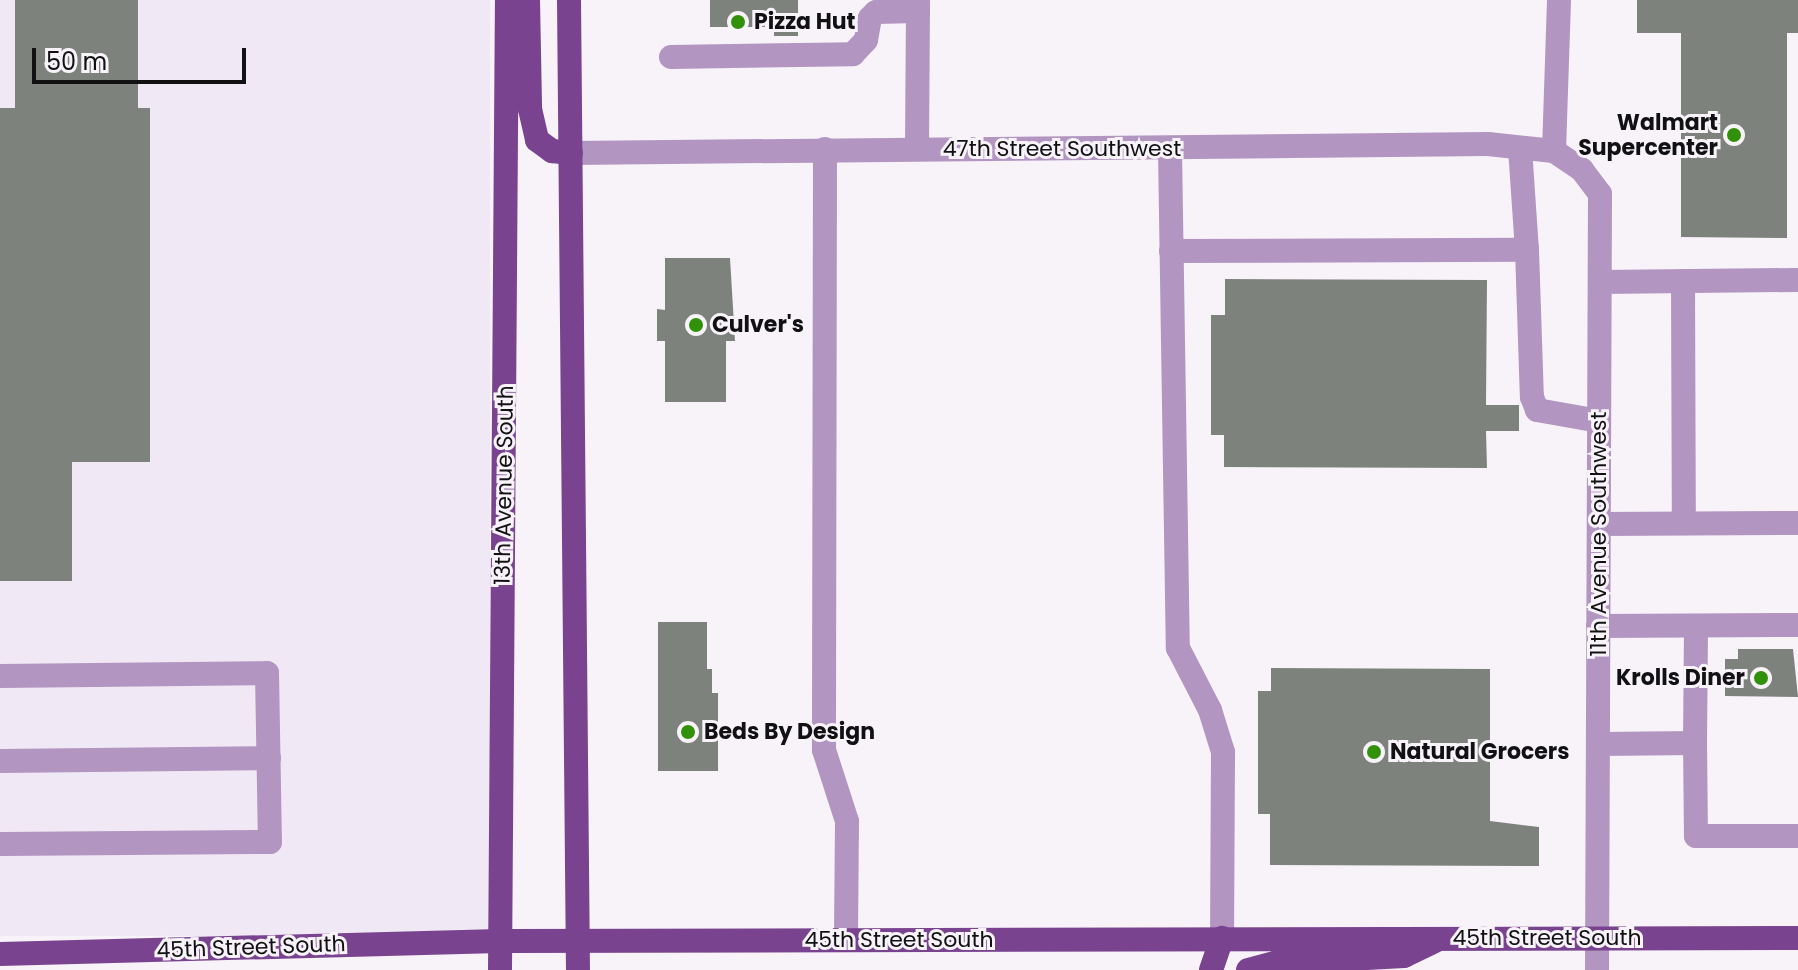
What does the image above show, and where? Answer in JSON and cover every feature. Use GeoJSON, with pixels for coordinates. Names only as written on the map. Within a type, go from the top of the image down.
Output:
{"type":"FeatureCollection","features":[{"type":"Feature","properties":{"kind":"main road","name":"13th Avenue South"},"geometry":{"type":"LineString","coordinates":[[500,970],[507,0]]}},
{"type":"Feature","properties":{"kind":"main road"},"geometry":{"type":"LineString","coordinates":[[528,0],[530,109],[537,140],[552,151],[571,153]]}},
{"type":"Feature","properties":{"kind":"main road"},"geometry":{"type":"LineString","coordinates":[[569,0],[578,970]]}},
{"type":"Feature","properties":{"kind":"main road"},"geometry":{"type":"LineString","coordinates":[[1211,970],[1222,938]]}},
{"type":"Feature","properties":{"kind":"main road"},"geometry":{"type":"LineString","coordinates":[[1248,970],[1275,963],[1404,956],[1441,938]]}},
{"type":"Feature","properties":{"kind":"main road","name":"45th Street South"},"geometry":{"type":"LineString","coordinates":[[0,954],[500,941],[1798,938]]}},
{"type":"Feature","properties":{"kind":"main road"},"geometry":{"type":"LineString","coordinates":[[30,970],[148,950]]}},
{"type":"Feature","properties":{"kind":"street"},"geometry":{"type":"LineString","coordinates":[[1554,151],[1559,0]]}},
{"type":"Feature","properties":{"kind":"street"},"geometry":{"type":"LineString","coordinates":[[671,57],[853,54],[866,40],[870,18],[876,12],[918,6],[917,149]]}},
{"type":"Feature","properties":{"kind":"street","name":"47th Street Southwest"},"geometry":{"type":"LineString","coordinates":[[571,153],[825,149],[1520,148],[1554,151]]}},
{"type":"Feature","properties":{"kind":"street"},"geometry":{"type":"LineString","coordinates":[[1520,148],[1532,397],[1537,410],[1599,421]]}},
{"type":"Feature","properties":{"kind":"street"},"geometry":{"type":"LineString","coordinates":[[825,149],[824,750],[847,821],[846,940]]}},
{"type":"Feature","properties":{"kind":"street"},"geometry":{"type":"LineString","coordinates":[[1170,150],[1178,648],[1210,710],[1223,752],[1222,938]]}},
{"type":"Feature","properties":{"kind":"street","name":"11th Avenue Southwest"},"geometry":{"type":"LineString","coordinates":[[1554,151],[1582,170],[1600,194],[1597,970]]}},
{"type":"Feature","properties":{"kind":"street"},"geometry":{"type":"LineString","coordinates":[[1171,251],[1527,250]]}},
{"type":"Feature","properties":{"kind":"street"},"geometry":{"type":"LineString","coordinates":[[1600,282],[1798,280]]}},
{"type":"Feature","properties":{"kind":"street"},"geometry":{"type":"LineString","coordinates":[[1683,281],[1684,523]]}},
{"type":"Feature","properties":{"kind":"street"},"geometry":{"type":"LineString","coordinates":[[1599,524],[1798,523]]}},
{"type":"Feature","properties":{"kind":"street"},"geometry":{"type":"LineString","coordinates":[[1598,626],[1798,625]]}},
{"type":"Feature","properties":{"kind":"street"},"geometry":{"type":"LineString","coordinates":[[1696,626],[1696,836],[1798,836]]}},
{"type":"Feature","properties":{"kind":"street"},"geometry":{"type":"LineString","coordinates":[[0,676],[267,673],[270,842],[0,844]]}},
{"type":"Feature","properties":{"kind":"street"},"geometry":{"type":"LineString","coordinates":[[1599,744],[1695,743]]}},
{"type":"Feature","properties":{"kind":"street"},"geometry":{"type":"LineString","coordinates":[[0,761],[269,758]]}},
{"type":"Feature","properties":{"kind":"shaded area"},"geometry":{"type":"Polygon","coordinates":[[[0,0],[490,0],[490,936],[0,936],[0,0]]]}},
{"type":"Feature","properties":{"kind":"building"},"geometry":{"type":"Polygon","coordinates":[[[15,0],[138,0],[138,108],[150,108],[150,462],[72,462],[72,581],[0,581],[0,108],[15,108],[15,0]]]}},
{"type":"Feature","properties":{"kind":"building","name":"Pizza Hut"},"geometry":{"type":"Polygon","coordinates":[[[710,0],[798,0],[798,36],[774,36],[774,17],[765,17],[765,27],[710,27],[710,0]]]}},
{"type":"Feature","properties":{"kind":"building","name":"Walmart Supercenter"},"geometry":{"type":"Polygon","coordinates":[[[1637,0],[1798,0],[1798,33],[1787,33],[1787,238],[1681,237],[1681,33],[1637,33],[1637,0]]]}},
{"type":"Feature","properties":{"kind":"building","name":"Culver's"},"geometry":{"type":"Polygon","coordinates":[[[665,258],[730,258],[735,341],[726,341],[726,402],[665,402],[665,341],[657,341],[657,309],[665,310],[665,258]]]}},
{"type":"Feature","properties":{"kind":"building"},"geometry":{"type":"Polygon","coordinates":[[[1225,279],[1487,280],[1486,405],[1519,405],[1519,431],[1486,431],[1487,468],[1224,467],[1224,435],[1211,435],[1211,315],[1225,315],[1225,279]]]}},
{"type":"Feature","properties":{"kind":"building","name":"Beds By Design"},"geometry":{"type":"Polygon","coordinates":[[[658,622],[707,622],[707,669],[712,669],[712,693],[718,693],[718,771],[658,771],[658,622]]]}},
{"type":"Feature","properties":{"kind":"building","name":"Krolls Diner"},"geometry":{"type":"Polygon","coordinates":[[[1738,649],[1793,649],[1798,697],[1725,696],[1725,659],[1738,659],[1738,649]]]}},
{"type":"Feature","properties":{"kind":"building","name":"Natural Grocers"},"geometry":{"type":"Polygon","coordinates":[[[1271,668],[1490,669],[1490,821],[1539,827],[1539,866],[1270,865],[1270,814],[1258,814],[1258,691],[1271,691],[1271,668]]]}},
{"type":"Feature","properties":{"kind":"place","name":"Pizza Hut"},"geometry":{"type":"Point","coordinates":[738,22]}},
{"type":"Feature","properties":{"kind":"place","name":"Walmart Supercenter"},"geometry":{"type":"Point","coordinates":[1734,135]}},
{"type":"Feature","properties":{"kind":"place","name":"Culver's"},"geometry":{"type":"Point","coordinates":[696,325]}},
{"type":"Feature","properties":{"kind":"place","name":"Krolls Diner"},"geometry":{"type":"Point","coordinates":[1761,678]}},
{"type":"Feature","properties":{"kind":"place","name":"Beds By Design"},"geometry":{"type":"Point","coordinates":[688,732]}},
{"type":"Feature","properties":{"kind":"place","name":"Natural Grocers"},"geometry":{"type":"Point","coordinates":[1374,752]}}]}
